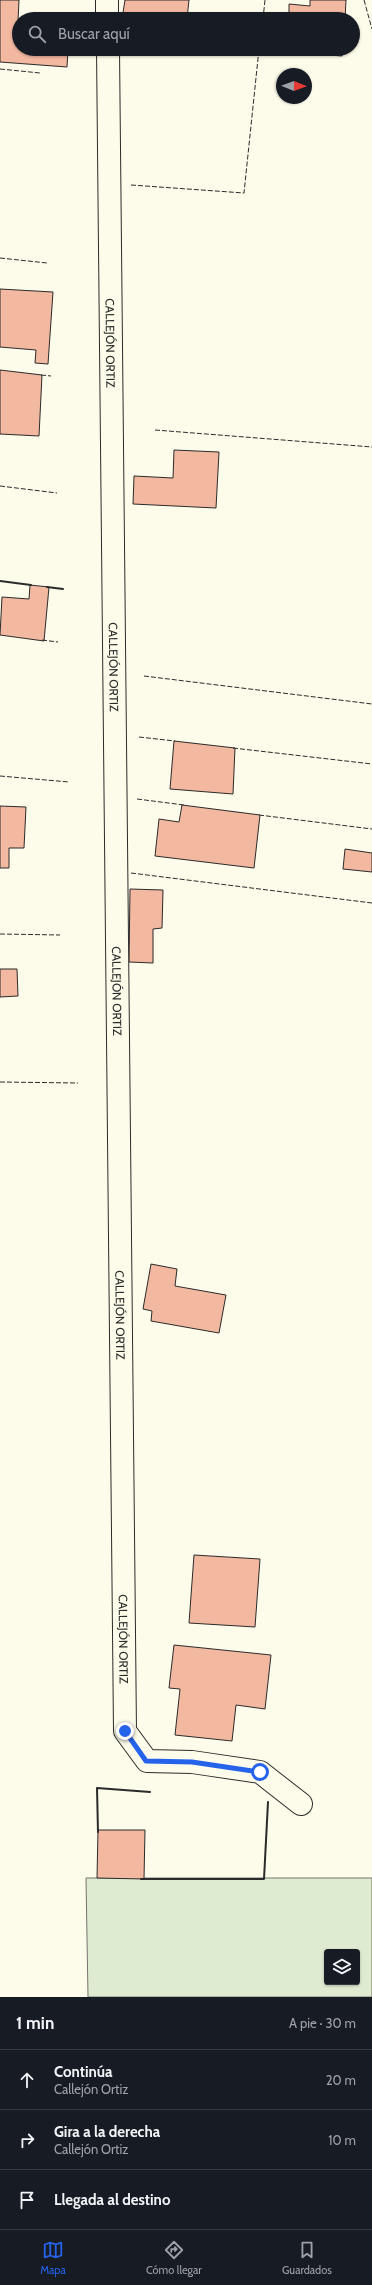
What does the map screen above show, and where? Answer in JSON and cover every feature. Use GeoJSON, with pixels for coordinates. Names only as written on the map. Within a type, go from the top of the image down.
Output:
{"type":"FeatureCollection","features":[{"type":"Feature","properties":{"kind":"street"},"geometry":{"type":"LineString","coordinates":[[107,0],[107,12]]}},
{"type":"Feature","properties":{"kind":"street","name":"CALLEJÓN ORTIZ"},"geometry":{"type":"LineString","coordinates":[[108,56],[125,1731],[146,1761],[192,1762],[260,1772],[301,1804]]}},
{"type":"Feature","properties":{"kind":"green space"},"geometry":{"type":"Polygon","coordinates":[[[86,1878],[372,1878],[372,1997],[88,1997],[86,1878]]]}},
{"type":"Feature","properties":{"kind":"building"},"geometry":{"type":"Polygon","coordinates":[[[0,0],[19,0],[18,12],[12,12],[12,56],[68,56],[67,67],[0,62],[0,0]]]}},
{"type":"Feature","properties":{"kind":"building"},"geometry":{"type":"Polygon","coordinates":[[[125,0],[189,0],[188,12],[123,12],[125,0]]]}},
{"type":"Feature","properties":{"kind":"building"},"geometry":{"type":"Polygon","coordinates":[[[310,0],[346,0],[345,12],[289,12],[289,4],[310,6],[310,0]]]}},
{"type":"Feature","properties":{"kind":"building"},"geometry":{"type":"Polygon","coordinates":[[[0,289],[53,292],[48,364],[35,363],[36,350],[0,347],[0,289]]]}},
{"type":"Feature","properties":{"kind":"building"},"geometry":{"type":"Polygon","coordinates":[[[0,370],[42,375],[39,436],[0,434],[0,370]]]}},
{"type":"Feature","properties":{"kind":"building"},"geometry":{"type":"Polygon","coordinates":[[[174,450],[219,452],[216,508],[133,504],[134,476],[173,478],[174,450]]]}},
{"type":"Feature","properties":{"kind":"building"},"geometry":{"type":"Polygon","coordinates":[[[30,585],[49,587],[44,641],[0,635],[2,597],[29,599],[30,585]]]}},
{"type":"Feature","properties":{"kind":"building"},"geometry":{"type":"Polygon","coordinates":[[[174,741],[235,748],[233,794],[170,789],[174,741]]]}},
{"type":"Feature","properties":{"kind":"building"},"geometry":{"type":"Polygon","coordinates":[[[182,805],[260,815],[254,868],[155,856],[159,819],[179,822],[182,805]]]}},
{"type":"Feature","properties":{"kind":"building"},"geometry":{"type":"Polygon","coordinates":[[[0,806],[26,807],[24,848],[9,848],[9,868],[0,868],[0,806]]]}},
{"type":"Feature","properties":{"kind":"building"},"geometry":{"type":"Polygon","coordinates":[[[345,849],[372,853],[372,872],[343,869],[345,849]]]}},
{"type":"Feature","properties":{"kind":"building"},"geometry":{"type":"Polygon","coordinates":[[[130,889],[163,890],[162,928],[153,929],[153,963],[129,962],[130,889]]]}},
{"type":"Feature","properties":{"kind":"building"},"geometry":{"type":"Polygon","coordinates":[[[0,969],[17,969],[18,996],[0,997],[0,969]]]}},
{"type":"Feature","properties":{"kind":"building"},"geometry":{"type":"Polygon","coordinates":[[[151,1264],[177,1269],[175,1286],[226,1295],[219,1333],[151,1321],[152,1311],[143,1309],[151,1264]]]}},
{"type":"Feature","properties":{"kind":"building"},"geometry":{"type":"Polygon","coordinates":[[[194,1555],[260,1559],[255,1627],[189,1623],[194,1555]]]}},
{"type":"Feature","properties":{"kind":"building"},"geometry":{"type":"Polygon","coordinates":[[[174,1645],[271,1655],[265,1709],[236,1705],[232,1741],[175,1735],[180,1689],[169,1688],[174,1645]]]}},
{"type":"Feature","properties":{"kind":"building"},"geometry":{"type":"Polygon","coordinates":[[[98,1830],[145,1830],[144,1879],[97,1878],[98,1830]]]}},
{"type":"Feature","properties":{"kind":"fence"},"geometry":{"type":"LineString","coordinates":[[264,12],[265,0]]}},
{"type":"Feature","properties":{"kind":"fence"},"geometry":{"type":"LineString","coordinates":[[364,0],[372,29]]}},
{"type":"Feature","properties":{"kind":"fence"},"geometry":{"type":"LineString","coordinates":[[131,185],[244,193],[258,56]]}},
{"type":"Feature","properties":{"kind":"fence"},"geometry":{"type":"LineString","coordinates":[[0,69],[40,73]]}},
{"type":"Feature","properties":{"kind":"fence"},"geometry":{"type":"LineString","coordinates":[[0,258],[47,263]]}},
{"type":"Feature","properties":{"kind":"fence"},"geometry":{"type":"LineString","coordinates":[[41,375],[51,376]]}},
{"type":"Feature","properties":{"kind":"fence"},"geometry":{"type":"LineString","coordinates":[[155,430],[372,447]]}},
{"type":"Feature","properties":{"kind":"fence"},"geometry":{"type":"LineString","coordinates":[[0,486],[57,493]]}},
{"type":"Feature","properties":{"kind":"fence"},"geometry":{"type":"LineString","coordinates":[[42,640],[58,642]]}},
{"type":"Feature","properties":{"kind":"fence"},"geometry":{"type":"LineString","coordinates":[[144,676],[372,704]]}},
{"type":"Feature","properties":{"kind":"fence"},"geometry":{"type":"LineString","coordinates":[[139,737],[175,741]]}},
{"type":"Feature","properties":{"kind":"fence"},"geometry":{"type":"LineString","coordinates":[[233,748],[372,764]]}},
{"type":"Feature","properties":{"kind":"fence"},"geometry":{"type":"LineString","coordinates":[[0,776],[69,782]]}},
{"type":"Feature","properties":{"kind":"fence"},"geometry":{"type":"LineString","coordinates":[[137,799],[184,805]]}},
{"type":"Feature","properties":{"kind":"fence"},"geometry":{"type":"LineString","coordinates":[[259,815],[372,829]]}},
{"type":"Feature","properties":{"kind":"fence"},"geometry":{"type":"LineString","coordinates":[[131,873],[372,903]]}},
{"type":"Feature","properties":{"kind":"fence"},"geometry":{"type":"LineString","coordinates":[[0,934],[60,935]]}},
{"type":"Feature","properties":{"kind":"fence"},"geometry":{"type":"LineString","coordinates":[[0,1082],[78,1083]]}},
{"type":"Feature","properties":{"kind":"wall"},"geometry":{"type":"LineString","coordinates":[[0,581],[31,585]]}},
{"type":"Feature","properties":{"kind":"wall"},"geometry":{"type":"LineString","coordinates":[[47,587],[63,589]]}},
{"type":"Feature","properties":{"kind":"wall"},"geometry":{"type":"LineString","coordinates":[[98,1832],[97,1788],[150,1792]]}},
{"type":"Feature","properties":{"kind":"wall"},"geometry":{"type":"LineString","coordinates":[[141,1879],[264,1879],[268,1802]]}},
{"type":"Feature","properties":{"kind":"route"},"geometry":{"type":"LineString","coordinates":[[125,1731],[146,1761],[192,1762],[260,1772]]}}]}
